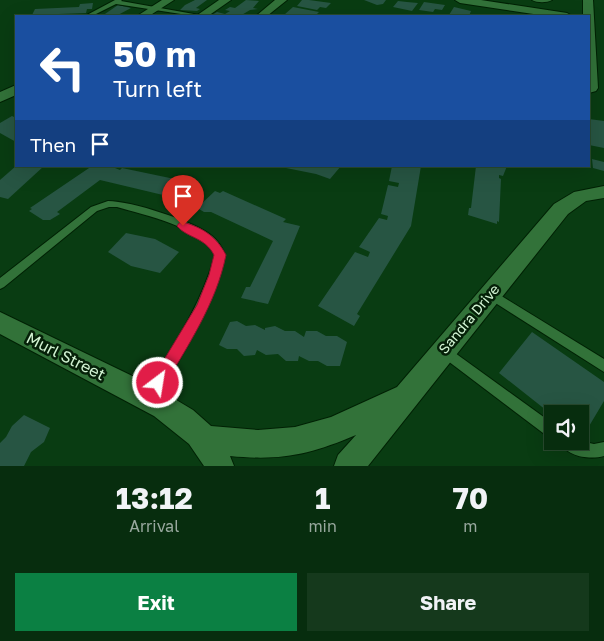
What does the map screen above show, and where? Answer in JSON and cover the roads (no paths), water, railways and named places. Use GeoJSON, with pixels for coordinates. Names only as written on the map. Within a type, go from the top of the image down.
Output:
{"type":"FeatureCollection","features":[{"type":"Feature","properties":{"kind":"street"},"geometry":{"type":"LineString","coordinates":[[144,15],[169,0]]}},
{"type":"Feature","properties":{"kind":"street"},"geometry":{"type":"LineString","coordinates":[[203,15],[226,0]]}},
{"type":"Feature","properties":{"kind":"street"},"geometry":{"type":"LineString","coordinates":[[263,15],[282,0]]}},
{"type":"Feature","properties":{"kind":"street"},"geometry":{"type":"LineString","coordinates":[[460,0],[560,15]]}},
{"type":"Feature","properties":{"kind":"street"},"geometry":{"type":"LineString","coordinates":[[588,0],[592,20],[590,88]]}},
{"type":"Feature","properties":{"kind":"street"},"geometry":{"type":"LineString","coordinates":[[0,98],[15,90]]}},
{"type":"Feature","properties":{"kind":"street","name":"Sandra Drive"},"geometry":{"type":"LineString","coordinates":[[349,466],[403,398],[561,209],[581,196],[604,192]]}},
{"type":"Feature","properties":{"kind":"street","name":"Murl Street"},"geometry":{"type":"LineString","coordinates":[[0,322],[166,407],[205,440],[217,457],[219,466]]}},
{"type":"Feature","properties":{"kind":"street"},"geometry":{"type":"LineString","coordinates":[[205,440],[259,444],[289,442],[325,435],[403,398]]}},
{"type":"Feature","properties":{"kind":"lane"},"geometry":{"type":"LineString","coordinates":[[535,0],[549,0]]}},
{"type":"Feature","properties":{"kind":"lane"},"geometry":{"type":"LineString","coordinates":[[90,15],[118,1],[194,15]]}},
{"type":"Feature","properties":{"kind":"lane"},"geometry":{"type":"LineString","coordinates":[[0,284],[94,209],[108,204],[117,204],[172,222],[194,231],[214,244],[220,255],[216,275],[202,308],[149,398]]}},
{"type":"Feature","properties":{"kind":"lane"},"geometry":{"type":"LineString","coordinates":[[490,294],[604,366]]}},
{"type":"Feature","properties":{"kind":"lane"},"geometry":{"type":"LineString","coordinates":[[443,350],[544,425]]}},
{"type":"Feature","properties":{"kind":"lane"},"geometry":{"type":"LineString","coordinates":[[579,450],[597,452],[604,449]]}}]}
